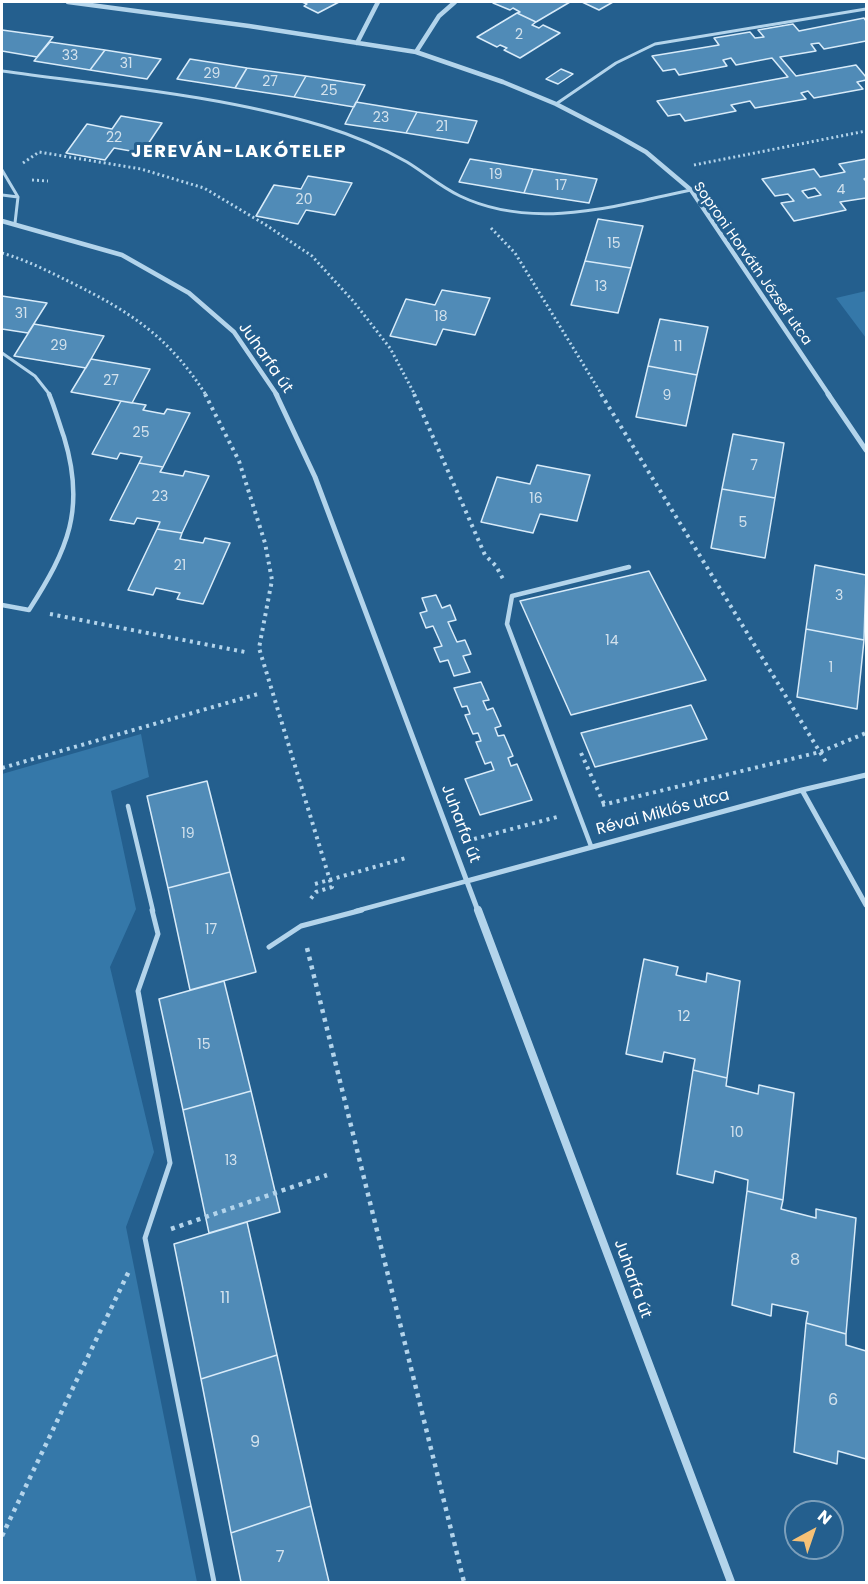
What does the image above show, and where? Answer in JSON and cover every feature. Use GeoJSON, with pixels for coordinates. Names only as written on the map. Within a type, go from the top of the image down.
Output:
{"type":"FeatureCollection","features":[{"type":"Feature","properties":{"kind":"street","name":"Soproni Horváth József utca"},"geometry":{"type":"LineString","coordinates":[[68,2],[416,52],[503,81],[556,104],[626,141],[671,172],[691,190],[867,450]]}},
{"type":"Feature","properties":{"kind":"street"},"geometry":{"type":"LineString","coordinates":[[357,43],[378,2]]}},
{"type":"Feature","properties":{"kind":"street"},"geometry":{"type":"LineString","coordinates":[[416,52],[439,16],[455,2]]}},
{"type":"Feature","properties":{"kind":"street","name":"Juharfa út"},"geometry":{"type":"LineString","coordinates":[[2,221],[122,255],[189,292],[234,332],[273,387],[315,477],[730,1582]]}},
{"type":"Feature","properties":{"kind":"street","name":"Révai Miklós utca"},"geometry":{"type":"LineString","coordinates":[[467,881],[802,790],[867,775]]}},
{"type":"Feature","properties":{"kind":"street"},"geometry":{"type":"LineString","coordinates":[[802,790],[867,905]]}},
{"type":"Feature","properties":{"kind":"lane"},"geometry":{"type":"LineString","coordinates":[[556,104],[582,89],[621,58],[636,50],[667,42],[867,9]]}},
{"type":"Feature","properties":{"kind":"lane"},"geometry":{"type":"LineString","coordinates":[[2,71],[248,106],[326,127],[397,157],[462,197],[493,208],[544,214],[579,213],[691,190]]}},
{"type":"Feature","properties":{"kind":"lane"},"geometry":{"type":"LineString","coordinates":[[2,170],[18,197],[15,223]]}},
{"type":"Feature","properties":{"kind":"lane"},"geometry":{"type":"LineString","coordinates":[[2,195],[18,197]]}},
{"type":"Feature","properties":{"kind":"lane"},"geometry":{"type":"LineString","coordinates":[[2,353],[40,381],[54,403],[67,444],[75,493],[66,534],[52,572],[29,610],[2,605]]}},
{"type":"Feature","properties":{"kind":"lane"},"geometry":{"type":"LineString","coordinates":[[591,846],[507,624],[512,596],[629,567]]}},
{"type":"Feature","properties":{"kind":"lane"},"geometry":{"type":"LineString","coordinates":[[128,806],[158,934],[138,991],[170,1163],[145,1238],[214,1582]]}},
{"type":"Feature","properties":{"kind":"lane"},"geometry":{"type":"LineString","coordinates":[[269,947],[301,926],[467,881]]}},
{"type":"Feature","properties":{"kind":"path"},"geometry":{"type":"LineString","coordinates":[[671,172],[704,161],[867,131]]}},
{"type":"Feature","properties":{"kind":"path"},"geometry":{"type":"LineString","coordinates":[[23,163],[39,152],[141,169],[204,188],[312,256],[354,302],[390,348],[413,393],[485,555],[496,566],[512,596]]}},
{"type":"Feature","properties":{"kind":"path"},"geometry":{"type":"LineString","coordinates":[[29,179],[48,181]]}},
{"type":"Feature","properties":{"kind":"path"},"geometry":{"type":"LineString","coordinates":[[462,197],[515,253],[838,781]]}},
{"type":"Feature","properties":{"kind":"path"},"geometry":{"type":"LineString","coordinates":[[2,253],[24,259],[101,297],[140,320],[164,341],[190,371],[215,409],[239,461],[264,543],[272,580],[259,648],[331,879],[332,887],[316,892],[302,910],[301,926],[464,1582]]}},
{"type":"Feature","properties":{"kind":"path"},"geometry":{"type":"LineString","coordinates":[[29,610],[245,652]]}},
{"type":"Feature","properties":{"kind":"path"},"geometry":{"type":"LineString","coordinates":[[2,768],[258,694]]}},
{"type":"Feature","properties":{"kind":"path"},"geometry":{"type":"LineString","coordinates":[[465,842],[604,804],[820,752],[867,733]]}},
{"type":"Feature","properties":{"kind":"path"},"geometry":{"type":"LineString","coordinates":[[581,752],[604,804]]}},
{"type":"Feature","properties":{"kind":"path"},"geometry":{"type":"LineString","coordinates":[[315,884],[406,858]]}},
{"type":"Feature","properties":{"kind":"path"},"geometry":{"type":"LineString","coordinates":[[2,1536],[145,1238],[327,1175]]}},
{"type":"Feature","properties":{"kind":"shaded area"},"geometry":{"type":"Polygon","coordinates":[[[866,291],[866,338],[836,298],[866,291]]]}},
{"type":"Feature","properties":{"kind":"shaded area"},"geometry":{"type":"Polygon","coordinates":[[[141,734],[149,777],[111,791],[136,909],[110,967],[154,1152],[126,1227],[197,1582],[2,1582],[2,774],[141,734]]]}},
{"type":"Feature","properties":{"kind":"building"},"geometry":{"type":"Polygon","coordinates":[[[302,2],[339,2],[318,13],[304,6],[307,4],[302,2]]]}},
{"type":"Feature","properties":{"kind":"building"},"geometry":{"type":"Polygon","coordinates":[[[570,2],[536,22],[517,13],[520,12],[513,8],[510,10],[493,3],[570,2]]]}},
{"type":"Feature","properties":{"kind":"building"},"geometry":{"type":"Polygon","coordinates":[[[582,2],[613,2],[599,10],[582,2]]]}},
{"type":"Feature","properties":{"kind":"building"},"geometry":{"type":"Polygon","coordinates":[[[517,13],[536,22],[532,25],[539,28],[543,25],[560,33],[520,58],[504,50],[507,48],[500,45],[497,47],[477,37],[517,13]]]}},
{"type":"Feature","properties":{"kind":"building"},"geometry":{"type":"Polygon","coordinates":[[[864,18],[866,41],[824,49],[819,43],[811,44],[816,51],[780,57],[796,76],[856,65],[866,77],[866,80],[857,82],[863,89],[814,98],[808,91],[801,93],[806,99],[755,108],[750,101],[731,105],[736,111],[685,121],[680,114],[668,116],[657,101],[788,77],[772,58],[736,65],[731,58],[723,60],[727,66],[679,75],[675,69],[663,71],[652,56],[719,45],[714,38],[750,32],[755,38],[764,37],[758,30],[793,24],[799,31],[864,18]]]}},
{"type":"Feature","properties":{"kind":"building"},"geometry":{"type":"Polygon","coordinates":[[[2,30],[53,37],[37,57],[2,51],[2,30]]]}},
{"type":"Feature","properties":{"kind":"building"},"geometry":{"type":"Polygon","coordinates":[[[50,42],[105,50],[90,70],[34,61],[50,42]]]}},
{"type":"Feature","properties":{"kind":"building"},"geometry":{"type":"Polygon","coordinates":[[[105,50],[161,59],[147,79],[90,70],[105,50]]]}},
{"type":"Feature","properties":{"kind":"building"},"geometry":{"type":"Polygon","coordinates":[[[190,59],[247,68],[235,88],[177,79],[190,59]]]}},
{"type":"Feature","properties":{"kind":"building"},"geometry":{"type":"Polygon","coordinates":[[[247,68],[306,76],[294,97],[235,88],[247,68]]]}},
{"type":"Feature","properties":{"kind":"building"},"geometry":{"type":"Polygon","coordinates":[[[561,69],[573,74],[558,84],[546,79],[561,69]]]}},
{"type":"Feature","properties":{"kind":"building"},"geometry":{"type":"Polygon","coordinates":[[[306,76],[365,85],[354,107],[294,97],[306,76]]]}},
{"type":"Feature","properties":{"kind":"building"},"geometry":{"type":"Polygon","coordinates":[[[356,102],[417,112],[406,133],[345,124],[356,102]]]}},
{"type":"Feature","properties":{"kind":"building"},"geometry":{"type":"Polygon","coordinates":[[[417,112],[477,121],[468,143],[406,133],[417,112]]]}},
{"type":"Feature","properties":{"kind":"building"},"geometry":{"type":"Polygon","coordinates":[[[121,116],[162,123],[142,153],[114,148],[105,160],[66,153],[87,124],[112,129],[121,116]]]}},
{"type":"Feature","properties":{"kind":"building"},"geometry":{"type":"Polygon","coordinates":[[[470,159],[533,169],[524,193],[459,182],[470,159]]]}},
{"type":"Feature","properties":{"kind":"building"},"geometry":{"type":"Polygon","coordinates":[[[866,159],[866,178],[864,179],[866,198],[840,202],[846,210],[794,221],[781,203],[794,201],[788,194],[775,196],[762,179],[814,169],[820,177],[845,172],[839,164],[866,159]],[[815,188],[802,191],[808,198],[821,195],[815,188]]]}},
{"type":"Feature","properties":{"kind":"building"},"geometry":{"type":"Polygon","coordinates":[[[533,169],[597,179],[589,203],[524,193],[533,169]]]}},
{"type":"Feature","properties":{"kind":"building"},"geometry":{"type":"Polygon","coordinates":[[[308,176],[352,183],[335,215],[306,210],[298,224],[256,216],[274,185],[301,189],[308,176]]]}},
{"type":"Feature","properties":{"kind":"building"},"geometry":{"type":"Polygon","coordinates":[[[598,219],[643,226],[631,268],[585,261],[598,219]]]}},
{"type":"Feature","properties":{"kind":"building"},"geometry":{"type":"Polygon","coordinates":[[[585,261],[631,268],[618,313],[571,305],[585,261]]]}},
{"type":"Feature","properties":{"kind":"building"},"geometry":{"type":"Polygon","coordinates":[[[442,290],[490,298],[475,335],[443,329],[436,345],[390,336],[406,299],[435,305],[442,290]]]}},
{"type":"Feature","properties":{"kind":"building"},"geometry":{"type":"Polygon","coordinates":[[[2,296],[47,303],[28,333],[2,329],[2,296]]]}},
{"type":"Feature","properties":{"kind":"building"},"geometry":{"type":"Polygon","coordinates":[[[660,319],[708,327],[697,375],[648,366],[660,319]]]}},
{"type":"Feature","properties":{"kind":"building"},"geometry":{"type":"Polygon","coordinates":[[[34,324],[104,336],[86,368],[14,356],[34,324]]]}},
{"type":"Feature","properties":{"kind":"building"},"geometry":{"type":"Polygon","coordinates":[[[91,359],[150,369],[132,403],[71,392],[91,359]]]}},
{"type":"Feature","properties":{"kind":"building"},"geometry":{"type":"Polygon","coordinates":[[[648,366],[697,375],[686,426],[636,417],[648,366]]]}},
{"type":"Feature","properties":{"kind":"building"},"geometry":{"type":"Polygon","coordinates":[[[121,401],[146,405],[143,410],[164,414],[167,409],[190,413],[163,467],[139,463],[142,457],[120,453],[117,459],[92,454],[121,401]]]}},
{"type":"Feature","properties":{"kind":"building"},"geometry":{"type":"Polygon","coordinates":[[[733,434],[784,443],[775,498],[722,489],[733,434]]]}},
{"type":"Feature","properties":{"kind":"building"},"geometry":{"type":"Polygon","coordinates":[[[139,463],[163,467],[160,472],[183,476],[185,471],[209,476],[182,533],[157,529],[160,522],[137,518],[134,524],[110,520],[139,463]]]}},
{"type":"Feature","properties":{"kind":"building"},"geometry":{"type":"Polygon","coordinates":[[[537,465],[590,475],[577,521],[540,514],[533,533],[481,522],[497,477],[530,484],[537,465]]]}},
{"type":"Feature","properties":{"kind":"building"},"geometry":{"type":"Polygon","coordinates":[[[722,489],[775,498],[765,558],[711,548],[722,489]]]}},
{"type":"Feature","properties":{"kind":"building"},"geometry":{"type":"Polygon","coordinates":[[[157,529],[182,533],[180,539],[203,543],[205,538],[230,543],[203,604],[177,599],[180,593],[156,588],[153,595],[128,590],[157,529]]]}},
{"type":"Feature","properties":{"kind":"building"},"geometry":{"type":"Polygon","coordinates":[[[815,565],[866,575],[864,640],[806,629],[815,565]]]}},
{"type":"Feature","properties":{"kind":"building"},"geometry":{"type":"Polygon","coordinates":[[[649,571],[706,680],[571,715],[520,601],[649,571]]]}},
{"type":"Feature","properties":{"kind":"building"},"geometry":{"type":"Polygon","coordinates":[[[436,595],[442,608],[450,605],[456,620],[448,622],[457,642],[465,640],[471,654],[463,656],[470,672],[454,676],[448,660],[440,662],[434,648],[442,646],[433,626],[426,628],[420,613],[427,611],[422,598],[436,595]]]}},
{"type":"Feature","properties":{"kind":"building"},"geometry":{"type":"Polygon","coordinates":[[[806,629],[864,640],[857,709],[797,697],[806,629]]]}},
{"type":"Feature","properties":{"kind":"building"},"geometry":{"type":"Polygon","coordinates":[[[481,682],[489,700],[483,701],[487,710],[493,708],[501,726],[495,728],[498,736],[504,735],[513,756],[508,758],[511,766],[517,764],[532,800],[480,815],[465,779],[494,770],[491,762],[485,764],[476,742],[481,741],[478,733],[473,734],[465,715],[470,714],[467,706],[462,707],[454,688],[481,682]]]}},
{"type":"Feature","properties":{"kind":"building"},"geometry":{"type":"Polygon","coordinates":[[[691,705],[707,739],[595,767],[581,733],[691,705]]]}},
{"type":"Feature","properties":{"kind":"building"},"geometry":{"type":"Polygon","coordinates":[[[207,781],[230,872],[168,888],[147,796],[207,781]]]}},
{"type":"Feature","properties":{"kind":"building"},"geometry":{"type":"Polygon","coordinates":[[[230,872],[256,972],[190,990],[168,888],[230,872]]]}},
{"type":"Feature","properties":{"kind":"building"},"geometry":{"type":"Polygon","coordinates":[[[644,959],[678,967],[676,975],[706,982],[707,973],[740,981],[727,1078],[693,1070],[695,1059],[664,1052],[662,1062],[626,1054],[644,959]]]}},
{"type":"Feature","properties":{"kind":"building"},"geometry":{"type":"Polygon","coordinates":[[[224,981],[251,1091],[183,1110],[159,999],[224,981]]]}},
{"type":"Feature","properties":{"kind":"building"},"geometry":{"type":"Polygon","coordinates":[[[693,1070],[727,1078],[726,1086],[758,1094],[759,1085],[794,1093],[783,1200],[747,1191],[748,1180],[715,1171],[713,1183],[677,1174],[693,1070]]]}},
{"type":"Feature","properties":{"kind":"building"},"geometry":{"type":"Polygon","coordinates":[[[251,1091],[280,1212],[209,1233],[183,1110],[251,1091]]]}},
{"type":"Feature","properties":{"kind":"building"},"geometry":{"type":"Polygon","coordinates":[[[747,1191],[783,1200],[781,1209],[816,1218],[816,1209],[856,1218],[846,1334],[806,1323],[808,1312],[772,1304],[771,1316],[732,1305],[747,1191]]]}},
{"type":"Feature","properties":{"kind":"building"},"geometry":{"type":"Polygon","coordinates":[[[247,1222],[277,1355],[201,1379],[174,1244],[247,1222]]]}},
{"type":"Feature","properties":{"kind":"building"},"geometry":{"type":"Polygon","coordinates":[[[806,1323],[846,1334],[846,1345],[866,1351],[866,1459],[838,1451],[837,1464],[794,1452],[806,1323]]]}},
{"type":"Feature","properties":{"kind":"building"},"geometry":{"type":"Polygon","coordinates":[[[277,1355],[311,1506],[231,1533],[201,1379],[277,1355]]]}},
{"type":"Feature","properties":{"kind":"building"},"geometry":{"type":"Polygon","coordinates":[[[311,1506],[329,1582],[241,1582],[231,1533],[311,1506]]]}},
{"type":"Feature","properties":{"kind":"district","name":"JEREVÁN-LAKÓTELEP"},"geometry":{"type":"Point","coordinates":[239,152]}}]}
